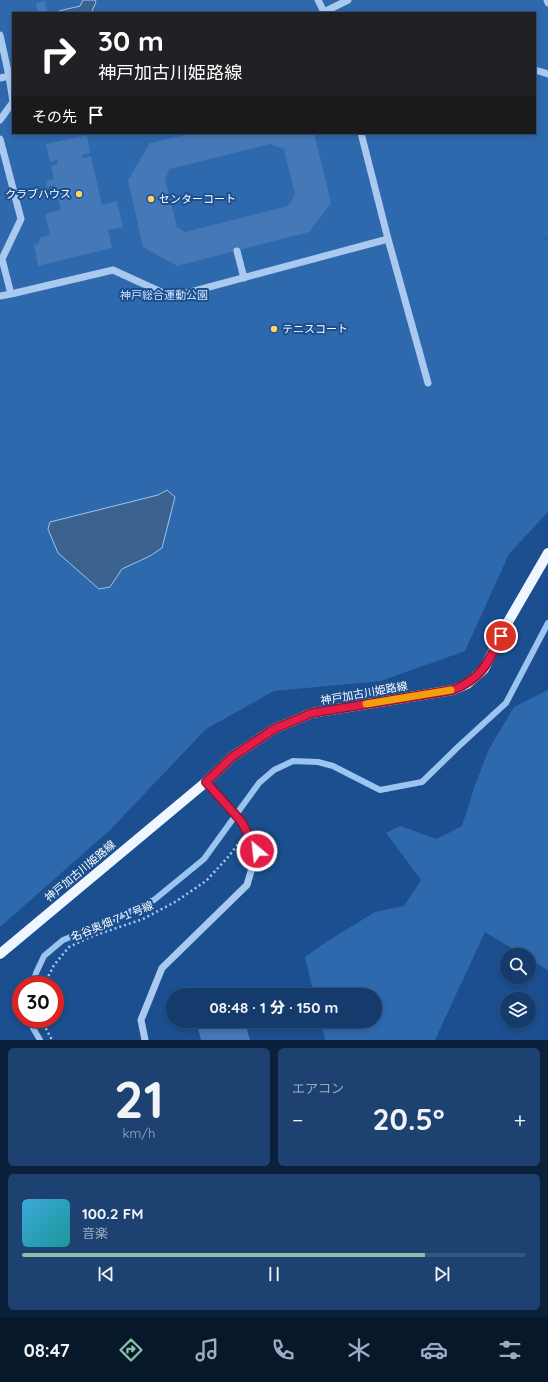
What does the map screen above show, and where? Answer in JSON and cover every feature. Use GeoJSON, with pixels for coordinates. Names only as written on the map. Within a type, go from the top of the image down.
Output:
{"type":"FeatureCollection","features":[{"type":"Feature","properties":{"kind":"main road","name":"神戸加古川姫路線"},"geometry":{"type":"LineString","coordinates":[[0,954],[206,782],[232,757],[274,729],[312,713],[453,690],[467,684],[484,669],[508,622],[548,554]]}},
{"type":"Feature","properties":{"kind":"street"},"geometry":{"type":"LineString","coordinates":[[318,0],[323,12],[348,0]]}},
{"type":"Feature","properties":{"kind":"street"},"geometry":{"type":"LineString","coordinates":[[0,35],[12,96]]}},
{"type":"Feature","properties":{"kind":"street"},"geometry":{"type":"LineString","coordinates":[[536,70],[548,74]]}},
{"type":"Feature","properties":{"kind":"street"},"geometry":{"type":"LineString","coordinates":[[0,78],[9,76]]}},
{"type":"Feature","properties":{"kind":"street"},"geometry":{"type":"LineString","coordinates":[[0,120],[12,103]]}},
{"type":"Feature","properties":{"kind":"street"},"geometry":{"type":"LineString","coordinates":[[360,134],[428,383]]}},
{"type":"Feature","properties":{"kind":"street"},"geometry":{"type":"LineString","coordinates":[[0,139],[21,220],[2,259],[11,294]]}},
{"type":"Feature","properties":{"kind":"street"},"geometry":{"type":"LineString","coordinates":[[0,296],[112,270],[172,297],[388,239]]}},
{"type":"Feature","properties":{"kind":"street"},"geometry":{"type":"LineString","coordinates":[[237,251],[244,278]]}},
{"type":"Feature","properties":{"kind":"street"},"geometry":{"type":"LineString","coordinates":[[145,1040],[141,1020],[162,968],[247,885],[257,851],[241,821],[206,782]]}},
{"type":"Feature","properties":{"kind":"path","name":"名谷奥畑７１号線"},"geometry":{"type":"LineString","coordinates":[[48,976],[54,965],[69,947],[90,937],[143,919],[175,902],[206,880],[230,856],[247,832]]}},
{"type":"Feature","properties":{"kind":"path"},"geometry":{"type":"LineString","coordinates":[[46,1028],[52,1040]]}},
{"type":"Feature","properties":{"kind":"green space","name":"神戸総合運動公園"},"geometry":{"type":"Polygon","coordinates":[[[0,0],[548,0],[548,238],[543,239],[548,239],[548,512],[509,554],[465,651],[381,681],[274,691],[206,729],[110,830],[0,927],[0,0]]]}},
{"type":"Feature","properties":{"kind":"green space"},"geometry":{"type":"Polygon","coordinates":[[[548,690],[548,970],[536,963],[536,948],[511,948],[485,932],[435,1040],[325,1040],[322,1028],[382,1028],[382,988],[312,988],[305,957],[326,942],[375,912],[404,906],[421,880],[386,833],[400,826],[437,839],[462,826],[475,785],[489,749],[514,707],[548,690]]]}},
{"type":"Feature","properties":{"kind":"shaded area"},"geometry":{"type":"Polygon","coordinates":[[[83,0],[95,0],[96,2],[91,12],[59,11],[80,6],[83,0]]]}},
{"type":"Feature","properties":{"kind":"shaded area"},"geometry":{"type":"Polygon","coordinates":[[[167,490],[175,497],[162,548],[150,556],[122,569],[110,587],[99,589],[58,553],[48,529],[50,522],[158,495],[167,490]]]}},
{"type":"Feature","properties":{"kind":"building"},"geometry":{"type":"Polygon","coordinates":[[[45,1],[48,12],[38,12],[36,3],[45,1]]]}},
{"type":"Feature","properties":{"kind":"building","name":"センターコート"},"geometry":{"type":"Polygon","coordinates":[[[190,134],[314,134],[331,203],[309,232],[177,266],[143,247],[128,180],[150,143],[190,134]],[[270,144],[170,169],[165,179],[177,227],[185,232],[288,206],[295,195],[284,149],[270,144]]]}},
{"type":"Feature","properties":{"kind":"building","name":"クラブハウス"},"geometry":{"type":"Polygon","coordinates":[[[87,135],[90,153],[82,155],[83,158],[91,156],[102,205],[117,201],[123,227],[108,230],[112,248],[38,266],[34,245],[38,244],[41,237],[50,235],[45,214],[61,210],[55,185],[47,187],[46,181],[54,179],[51,166],[58,164],[57,160],[50,162],[46,144],[87,135]]]}},
{"type":"Feature","properties":{"kind":"building"},"geometry":{"type":"Polygon","coordinates":[[[198,1028],[246,1028],[250,1040],[201,1040],[198,1028]]]}},
{"type":"Feature","properties":{"kind":"waterway"},"geometry":{"type":"LineString","coordinates":[[35,976],[44,956],[63,940],[106,923],[154,900],[204,859],[259,783],[274,770],[293,761],[318,762],[333,766],[380,790],[422,782],[506,703],[548,623]]}},
{"type":"Feature","properties":{"kind":"waterway"},"geometry":{"type":"LineString","coordinates":[[33,1028],[40,1040]]}},
{"type":"Feature","properties":{"kind":"slow traffic"},"geometry":{"type":"LineString","coordinates":[[366,704],[451,690]]}},
{"type":"Feature","properties":{"kind":"place","name":"クラブハウス"},"geometry":{"type":"Point","coordinates":[79,194]}},
{"type":"Feature","properties":{"kind":"place","name":"センターコート"},"geometry":{"type":"Point","coordinates":[151,199]}},
{"type":"Feature","properties":{"kind":"place","name":"テニスコート"},"geometry":{"type":"Point","coordinates":[274,329]}},
{"type":"Feature","properties":{"kind":"route"},"geometry":{"type":"LineString","coordinates":[[257,851],[241,821],[206,782],[232,757],[274,729],[312,713],[453,690],[467,684],[484,669],[501,636]]}}]}
